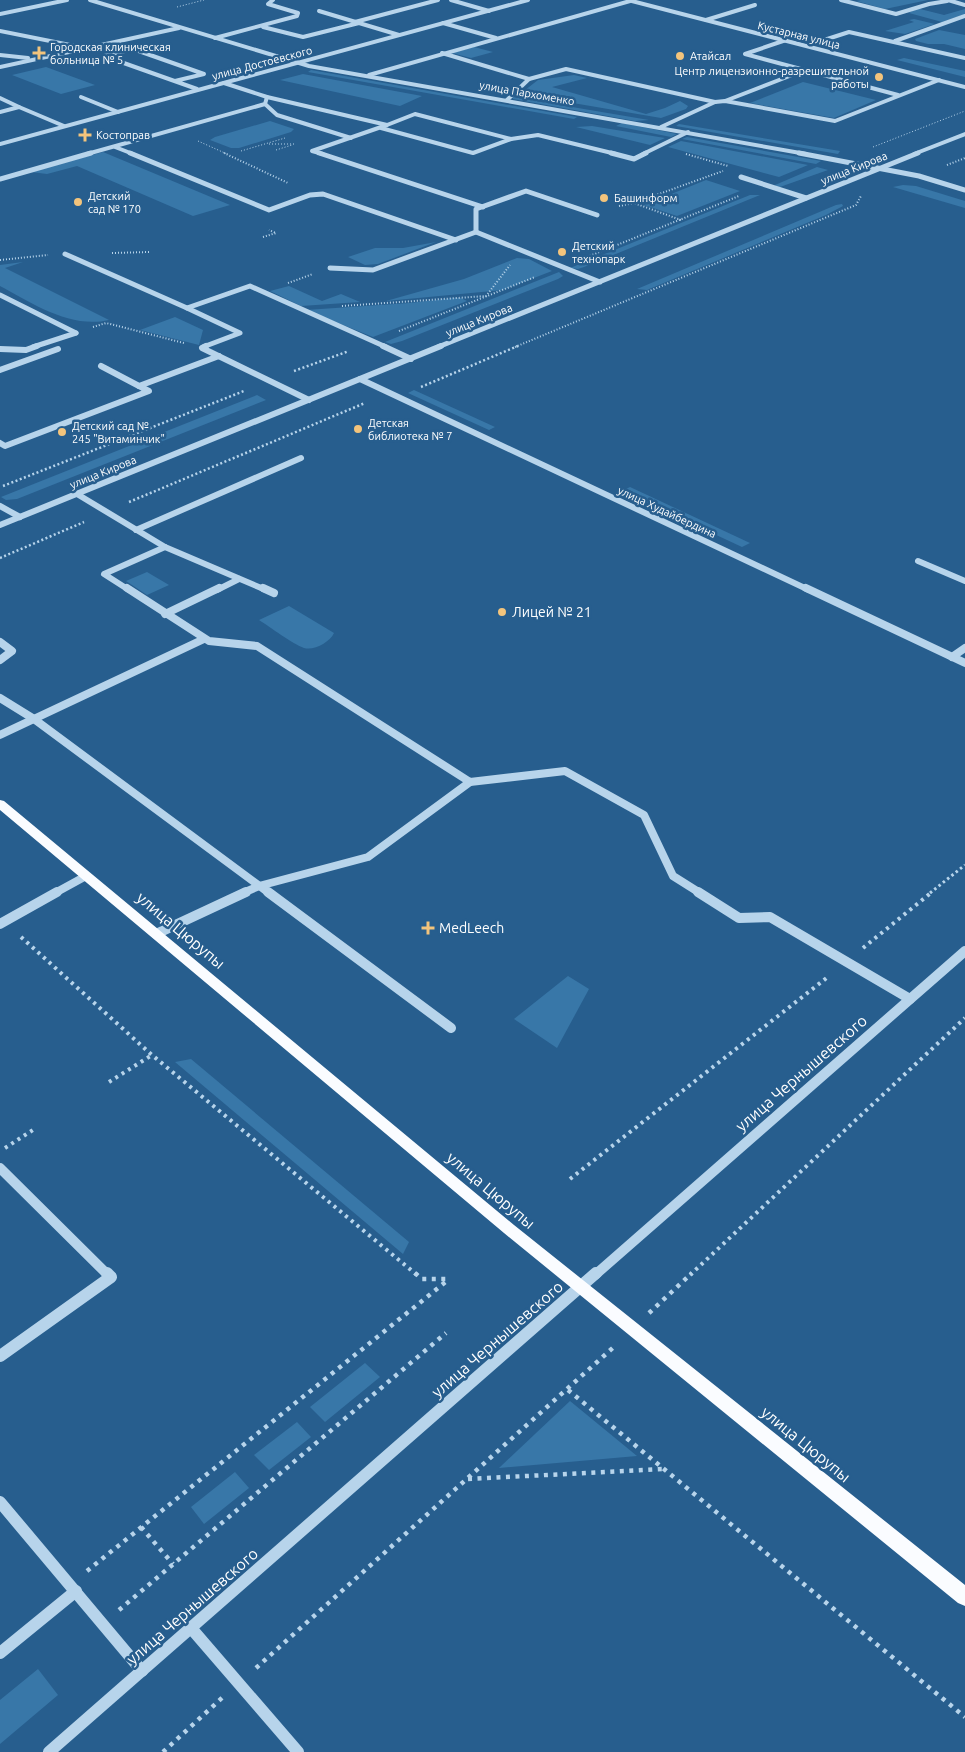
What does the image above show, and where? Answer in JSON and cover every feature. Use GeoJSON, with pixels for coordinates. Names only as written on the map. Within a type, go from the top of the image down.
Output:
{"type":"FeatureCollection","features":[{"type":"Feature","properties":{"kind":"main road","name":"улица Цюрупы"},"geometry":{"type":"LineString","coordinates":[[0,804],[581,1287],[965,1596]]}},
{"type":"Feature","properties":{"kind":"street"},"geometry":{"type":"LineString","coordinates":[[0,14],[67,0]]}},
{"type":"Feature","properties":{"kind":"street","name":"улица Пархоменко"},"geometry":{"type":"LineString","coordinates":[[90,0],[296,62],[880,168],[918,176],[965,190]]}},
{"type":"Feature","properties":{"kind":"street"},"geometry":{"type":"LineString","coordinates":[[215,38],[297,16],[298,14],[268,5],[271,0]]}},
{"type":"Feature","properties":{"kind":"street"},"geometry":{"type":"LineString","coordinates":[[260,26],[303,37],[438,0]]}},
{"type":"Feature","properties":{"kind":"street"},"geometry":{"type":"LineString","coordinates":[[451,0],[489,11]]}},
{"type":"Feature","properties":{"kind":"street","name":"улица Достоевского"},"geometry":{"type":"LineString","coordinates":[[0,144],[528,0]]}},
{"type":"Feature","properties":{"kind":"street"},"geometry":{"type":"LineString","coordinates":[[368,75],[629,0]]}},
{"type":"Feature","properties":{"kind":"street","name":"Кустарная улица"},"geometry":{"type":"LineString","coordinates":[[629,0],[965,87]]}},
{"type":"Feature","properties":{"kind":"street"},"geometry":{"type":"LineString","coordinates":[[840,0],[896,14],[948,0],[965,5]]}},
{"type":"Feature","properties":{"kind":"street"},"geometry":{"type":"LineString","coordinates":[[706,20],[755,5]]}},
{"type":"Feature","properties":{"kind":"street"},"geometry":{"type":"LineString","coordinates":[[319,11],[399,35]]}},
{"type":"Feature","properties":{"kind":"street"},"geometry":{"type":"LineString","coordinates":[[894,41],[965,16]]}},
{"type":"Feature","properties":{"kind":"street"},"geometry":{"type":"LineString","coordinates":[[443,23],[497,38]]}},
{"type":"Feature","properties":{"kind":"street"},"geometry":{"type":"LineString","coordinates":[[0,67],[179,28]]}},
{"type":"Feature","properties":{"kind":"street"},"geometry":{"type":"LineString","coordinates":[[0,32],[85,48]]}},
{"type":"Feature","properties":{"kind":"street"},"geometry":{"type":"LineString","coordinates":[[818,42],[848,32],[965,58]]}},
{"type":"Feature","properties":{"kind":"street"},"geometry":{"type":"LineString","coordinates":[[786,40],[745,54],[898,95]]}},
{"type":"Feature","properties":{"kind":"street"},"geometry":{"type":"LineString","coordinates":[[175,82],[204,74],[133,49],[104,56],[175,82],[198,90]]}},
{"type":"Feature","properties":{"kind":"street"},"geometry":{"type":"LineString","coordinates":[[442,53],[529,79]]}},
{"type":"Feature","properties":{"kind":"street"},"geometry":{"type":"LineString","coordinates":[[0,55],[38,58]]}},
{"type":"Feature","properties":{"kind":"street"},"geometry":{"type":"LineString","coordinates":[[507,100],[529,79],[566,69],[714,102],[725,101],[835,121],[939,80]]}},
{"type":"Feature","properties":{"kind":"street"},"geometry":{"type":"LineString","coordinates":[[725,101],[806,70]]}},
{"type":"Feature","properties":{"kind":"street"},"geometry":{"type":"LineString","coordinates":[[224,82],[268,97],[387,125]]}},
{"type":"Feature","properties":{"kind":"street"},"geometry":{"type":"LineString","coordinates":[[81,97],[118,112]]}},
{"type":"Feature","properties":{"kind":"street"},"geometry":{"type":"LineString","coordinates":[[265,104],[268,97]]}},
{"type":"Feature","properties":{"kind":"street"},"geometry":{"type":"LineString","coordinates":[[0,98],[64,126]]}},
{"type":"Feature","properties":{"kind":"street"},"geometry":{"type":"LineString","coordinates":[[661,127],[714,102]]}},
{"type":"Feature","properties":{"kind":"street"},"geometry":{"type":"LineString","coordinates":[[0,179],[265,104]]}},
{"type":"Feature","properties":{"kind":"street"},"geometry":{"type":"LineString","coordinates":[[265,104],[277,115],[351,138]]}},
{"type":"Feature","properties":{"kind":"street"},"geometry":{"type":"LineString","coordinates":[[0,112],[19,107]]}},
{"type":"Feature","properties":{"kind":"street"},"geometry":{"type":"LineString","coordinates":[[482,207],[312,151],[381,128],[415,114],[511,139]]}},
{"type":"Feature","properties":{"kind":"street"},"geometry":{"type":"LineString","coordinates":[[381,128],[473,153],[511,139],[538,135],[634,159],[688,132]]}},
{"type":"Feature","properties":{"kind":"street","name":"улица Кирова"},"geometry":{"type":"LineString","coordinates":[[0,525],[965,134]]}},
{"type":"Feature","properties":{"kind":"street"},"geometry":{"type":"LineString","coordinates":[[115,147],[269,210],[310,195],[323,194],[456,240]]}},
{"type":"Feature","properties":{"kind":"street"},"geometry":{"type":"LineString","coordinates":[[741,177],[763,186],[806,198]]}},
{"type":"Feature","properties":{"kind":"street"},"geometry":{"type":"LineString","coordinates":[[476,232],[476,210],[526,192],[598,215]]}},
{"type":"Feature","properties":{"kind":"street"},"geometry":{"type":"LineString","coordinates":[[330,268],[373,270],[476,232],[600,282]]}},
{"type":"Feature","properties":{"kind":"street"},"geometry":{"type":"LineString","coordinates":[[65,254],[240,333],[202,348]]}},
{"type":"Feature","properties":{"kind":"street"},"geometry":{"type":"LineString","coordinates":[[186,308],[250,286],[411,358]]}},
{"type":"Feature","properties":{"kind":"street"},"geometry":{"type":"LineString","coordinates":[[0,295],[76,333]]}},
{"type":"Feature","properties":{"kind":"street"},"geometry":{"type":"LineString","coordinates":[[0,349],[26,350],[76,333]]}},
{"type":"Feature","properties":{"kind":"street"},"geometry":{"type":"LineString","coordinates":[[202,348],[309,400]]}},
{"type":"Feature","properties":{"kind":"street"},"geometry":{"type":"LineString","coordinates":[[0,370],[58,349]]}},
{"type":"Feature","properties":{"kind":"street"},"geometry":{"type":"LineString","coordinates":[[139,386],[219,356]]}},
{"type":"Feature","properties":{"kind":"street"},"geometry":{"type":"LineString","coordinates":[[0,443],[5,446],[149,391],[101,366]]}},
{"type":"Feature","properties":{"kind":"street","name":"улица Худайбердина"},"geometry":{"type":"LineString","coordinates":[[360,379],[965,663]]}},
{"type":"Feature","properties":{"kind":"street"},"geometry":{"type":"LineString","coordinates":[[136,530],[301,458]]}},
{"type":"Feature","properties":{"kind":"street"},"geometry":{"type":"LineString","coordinates":[[77,494],[165,547],[274,593]]}},
{"type":"Feature","properties":{"kind":"street"},"geometry":{"type":"LineString","coordinates":[[0,506],[20,517]]}},
{"type":"Feature","properties":{"kind":"street"},"geometry":{"type":"LineString","coordinates":[[165,547],[104,574],[208,641],[257,646],[470,782]]}},
{"type":"Feature","properties":{"kind":"street"},"geometry":{"type":"LineString","coordinates":[[918,561],[965,581]]}},
{"type":"Feature","properties":{"kind":"street"},"geometry":{"type":"LineString","coordinates":[[165,614],[239,579]]}},
{"type":"Feature","properties":{"kind":"street"},"geometry":{"type":"LineString","coordinates":[[0,736],[204,639]]}},
{"type":"Feature","properties":{"kind":"street"},"geometry":{"type":"LineString","coordinates":[[0,642],[12,651],[0,660]]}},
{"type":"Feature","properties":{"kind":"street"},"geometry":{"type":"LineString","coordinates":[[952,657],[965,648]]}},
{"type":"Feature","properties":{"kind":"street"},"geometry":{"type":"LineString","coordinates":[[0,698],[34,719],[451,1028]]}},
{"type":"Feature","properties":{"kind":"street"},"geometry":{"type":"LineString","coordinates":[[156,934],[259,886],[368,857],[470,782],[566,771],[644,815],[672,876],[739,918],[770,917],[910,999]]}},
{"type":"Feature","properties":{"kind":"street"},"geometry":{"type":"LineString","coordinates":[[2,923],[86,876]]}},
{"type":"Feature","properties":{"kind":"street","name":"улица Чернышевского"},"geometry":{"type":"LineString","coordinates":[[49,1752],[965,951]]}},
{"type":"Feature","properties":{"kind":"street"},"geometry":{"type":"LineString","coordinates":[[0,1168],[111,1277],[0,1356]]}},
{"type":"Feature","properties":{"kind":"street"},"geometry":{"type":"LineString","coordinates":[[0,1502],[142,1671]]}},
{"type":"Feature","properties":{"kind":"street"},"geometry":{"type":"LineString","coordinates":[[0,1653],[74,1588]]}},
{"type":"Feature","properties":{"kind":"street"},"geometry":{"type":"LineString","coordinates":[[191,1628],[298,1752]]}},
{"type":"Feature","properties":{"kind":"path"},"geometry":{"type":"LineString","coordinates":[[869,149],[965,111]]}},
{"type":"Feature","properties":{"kind":"path"},"geometry":{"type":"LineString","coordinates":[[222,116],[224,122],[195,140],[310,195]]}},
{"type":"Feature","properties":{"kind":"path"},"geometry":{"type":"LineString","coordinates":[[241,151],[319,128]]}},
{"type":"Feature","properties":{"kind":"path"},"geometry":{"type":"LineString","coordinates":[[276,150],[295,144]]}},
{"type":"Feature","properties":{"kind":"path"},"geometry":{"type":"LineString","coordinates":[[620,206],[634,203],[734,167],[660,146]]}},
{"type":"Feature","properties":{"kind":"path"},"geometry":{"type":"LineString","coordinates":[[0,487],[269,380],[372,342],[763,186]]}},
{"type":"Feature","properties":{"kind":"path"},"geometry":{"type":"LineString","coordinates":[[0,558],[390,393],[420,388],[856,205],[861,196],[869,193]]}},
{"type":"Feature","properties":{"kind":"path"},"geometry":{"type":"LineString","coordinates":[[634,203],[681,220]]}},
{"type":"Feature","properties":{"kind":"path"},"geometry":{"type":"LineString","coordinates":[[300,308],[486,296],[522,251]]}},
{"type":"Feature","properties":{"kind":"path"},"geometry":{"type":"LineString","coordinates":[[0,260],[65,254]]}},
{"type":"Feature","properties":{"kind":"path"},"geometry":{"type":"LineString","coordinates":[[263,292],[330,268]]}},
{"type":"Feature","properties":{"kind":"path"},"geometry":{"type":"LineString","coordinates":[[76,333],[106,323],[202,348]]}},
{"type":"Feature","properties":{"kind":"path"},"geometry":{"type":"LineString","coordinates":[[570,1179],[847,962],[965,864]]}},
{"type":"Feature","properties":{"kind":"path"},"geometry":{"type":"LineString","coordinates":[[2,923],[152,1055],[422,1279],[448,1280],[141,1527],[74,1588]]}},
{"type":"Feature","properties":{"kind":"path"},"geometry":{"type":"LineString","coordinates":[[163,1752],[568,1390],[965,1018]]}},
{"type":"Feature","properties":{"kind":"path"},"geometry":{"type":"LineString","coordinates":[[109,1082],[152,1055]]}},
{"type":"Feature","properties":{"kind":"path"},"geometry":{"type":"LineString","coordinates":[[0,1151],[36,1128]]}},
{"type":"Feature","properties":{"kind":"path"},"geometry":{"type":"LineString","coordinates":[[103,1623],[446,1333]]}},
{"type":"Feature","properties":{"kind":"path"},"geometry":{"type":"LineString","coordinates":[[568,1390],[965,1717]]}},
{"type":"Feature","properties":{"kind":"path"},"geometry":{"type":"LineString","coordinates":[[467,1479],[665,1469]]}},
{"type":"Feature","properties":{"kind":"path"},"geometry":{"type":"LineString","coordinates":[[141,1527],[173,1564]]}},
{"type":"Feature","properties":{"kind":"shaded area"},"geometry":{"type":"Polygon","coordinates":[[[928,0],[885,9],[856,1],[928,0]]]}},
{"type":"Feature","properties":{"kind":"shaded area"},"geometry":{"type":"Polygon","coordinates":[[[916,8],[944,15],[965,9],[965,14],[942,22],[909,13],[916,8]]]}},
{"type":"Feature","properties":{"kind":"shaded area"},"geometry":{"type":"Polygon","coordinates":[[[914,19],[935,24],[905,34],[885,31],[914,22],[909,20],[914,19]]]}},
{"type":"Feature","properties":{"kind":"shaded area"},"geometry":{"type":"Polygon","coordinates":[[[939,30],[965,35],[965,49],[944,44],[928,44],[916,41],[915,39],[939,30]]]}},
{"type":"Feature","properties":{"kind":"shaded area"},"geometry":{"type":"Polygon","coordinates":[[[474,47],[493,52],[471,58],[452,53],[474,47]]]}},
{"type":"Feature","properties":{"kind":"shaded area"},"geometry":{"type":"Polygon","coordinates":[[[904,58],[965,71],[965,77],[897,60],[904,58]]]}},
{"type":"Feature","properties":{"kind":"shaded area"},"geometry":{"type":"Polygon","coordinates":[[[46,67],[95,85],[61,94],[12,75],[46,67]]]}},
{"type":"Feature","properties":{"kind":"shaded area"},"geometry":{"type":"Polygon","coordinates":[[[311,70],[577,117],[574,119],[308,72],[311,70]]]}},
{"type":"Feature","properties":{"kind":"shaded area"},"geometry":{"type":"Polygon","coordinates":[[[303,74],[422,96],[400,106],[280,80],[303,74]]]}},
{"type":"Feature","properties":{"kind":"shaded area"},"geometry":{"type":"Polygon","coordinates":[[[574,75],[587,78],[552,87],[646,114],[680,101],[688,106],[686,109],[661,118],[520,94],[538,80],[574,75]]]}},
{"type":"Feature","properties":{"kind":"shaded area"},"geometry":{"type":"Polygon","coordinates":[[[803,82],[876,100],[834,118],[750,103],[803,82]]]}},
{"type":"Feature","properties":{"kind":"shaded area"},"geometry":{"type":"Polygon","coordinates":[[[513,97],[649,120],[635,121],[513,99],[513,97]]]}},
{"type":"Feature","properties":{"kind":"shaded area"},"geometry":{"type":"Polygon","coordinates":[[[270,121],[294,129],[291,132],[239,148],[231,148],[210,140],[215,137],[270,121]]]}},
{"type":"Feature","properties":{"kind":"shaded area"},"geometry":{"type":"Polygon","coordinates":[[[622,123],[677,134],[671,137],[616,126],[622,123]]]}},
{"type":"Feature","properties":{"kind":"shaded area"},"geometry":{"type":"Polygon","coordinates":[[[679,124],[840,151],[838,154],[676,126],[679,124]]]}},
{"type":"Feature","properties":{"kind":"shaded area"},"geometry":{"type":"Polygon","coordinates":[[[592,126],[665,138],[650,145],[576,127],[592,126]]]}},
{"type":"Feature","properties":{"kind":"shaded area"},"geometry":{"type":"Polygon","coordinates":[[[687,137],[821,161],[816,164],[682,139],[687,137]]]}},
{"type":"Feature","properties":{"kind":"shaded area"},"geometry":{"type":"Polygon","coordinates":[[[681,141],[808,165],[779,177],[668,147],[681,141]]]}},
{"type":"Feature","properties":{"kind":"shaded area"},"geometry":{"type":"Polygon","coordinates":[[[103,152],[230,205],[193,216],[77,166],[47,174],[31,172],[103,152]]]}},
{"type":"Feature","properties":{"kind":"shaded area"},"geometry":{"type":"Polygon","coordinates":[[[817,167],[828,170],[777,188],[775,185],[817,167]]]}},
{"type":"Feature","properties":{"kind":"shaded area"},"geometry":{"type":"Polygon","coordinates":[[[706,180],[740,191],[677,216],[644,205],[706,180]]]}},
{"type":"Feature","properties":{"kind":"shaded area"},"geometry":{"type":"Polygon","coordinates":[[[903,185],[916,186],[965,201],[965,208],[893,187],[903,185]]]}},
{"type":"Feature","properties":{"kind":"shaded area"},"geometry":{"type":"Polygon","coordinates":[[[750,195],[760,195],[584,267],[578,269],[570,268],[750,195]]]}},
{"type":"Feature","properties":{"kind":"shaded area"},"geometry":{"type":"Polygon","coordinates":[[[842,204],[843,206],[826,215],[647,290],[637,289],[836,205],[842,204]]]}},
{"type":"Feature","properties":{"kind":"shaded area"},"geometry":{"type":"Polygon","coordinates":[[[436,242],[378,264],[365,265],[348,257],[375,248],[403,248],[436,242]]]}},
{"type":"Feature","properties":{"kind":"shaded area"},"geometry":{"type":"Polygon","coordinates":[[[517,258],[529,259],[552,271],[503,290],[386,301],[464,279],[517,258]]]}},
{"type":"Feature","properties":{"kind":"shaded area"},"geometry":{"type":"Polygon","coordinates":[[[23,262],[5,268],[109,320],[94,322],[66,318],[38,307],[0,286],[0,265],[23,262]]]}},
{"type":"Feature","properties":{"kind":"shaded area"},"geometry":{"type":"Polygon","coordinates":[[[559,272],[563,276],[558,279],[402,341],[391,344],[385,342],[559,272]]]}},
{"type":"Feature","properties":{"kind":"shaded area"},"geometry":{"type":"Polygon","coordinates":[[[289,286],[322,301],[341,294],[360,302],[301,306],[270,291],[289,286]]]}},
{"type":"Feature","properties":{"kind":"shaded area"},"geometry":{"type":"Polygon","coordinates":[[[461,298],[467,301],[373,337],[306,310],[409,303],[461,298]]]}},
{"type":"Feature","properties":{"kind":"shaded area"},"geometry":{"type":"Polygon","coordinates":[[[175,317],[203,330],[199,345],[140,330],[175,317]]]}},
{"type":"Feature","properties":{"kind":"shaded area"},"geometry":{"type":"Polygon","coordinates":[[[414,390],[495,427],[489,430],[408,393],[414,390]]]}},
{"type":"Feature","properties":{"kind":"shaded area"},"geometry":{"type":"Polygon","coordinates":[[[257,395],[266,400],[17,499],[6,500],[1,497],[257,395]]]}},
{"type":"Feature","properties":{"kind":"shaded area"},"geometry":{"type":"Polygon","coordinates":[[[630,487],[750,543],[742,547],[622,491],[630,487]]]}},
{"type":"Feature","properties":{"kind":"shaded area"},"geometry":{"type":"Polygon","coordinates":[[[147,572],[169,585],[147,595],[126,581],[147,572]]]}},
{"type":"Feature","properties":{"kind":"shaded area"},"geometry":{"type":"Polygon","coordinates":[[[289,606],[334,633],[317,647],[308,649],[299,646],[259,620],[289,606]]]}},
{"type":"Feature","properties":{"kind":"shaded area"},"geometry":{"type":"Polygon","coordinates":[[[568,976],[589,989],[557,1048],[514,1019],[568,976]]]}},
{"type":"Feature","properties":{"kind":"shaded area"},"geometry":{"type":"Polygon","coordinates":[[[191,1059],[409,1242],[403,1254],[175,1062],[191,1059]]]}},
{"type":"Feature","properties":{"kind":"shaded area"},"geometry":{"type":"Polygon","coordinates":[[[365,1363],[380,1377],[325,1422],[310,1407],[365,1363]]]}},
{"type":"Feature","properties":{"kind":"shaded area"},"geometry":{"type":"Polygon","coordinates":[[[570,1401],[637,1456],[499,1468],[570,1401]]]}},
{"type":"Feature","properties":{"kind":"shaded area"},"geometry":{"type":"Polygon","coordinates":[[[297,1422],[311,1437],[269,1470],[254,1455],[297,1422]]]}},
{"type":"Feature","properties":{"kind":"shaded area"},"geometry":{"type":"Polygon","coordinates":[[[235,1472],[249,1488],[204,1524],[191,1507],[235,1472]]]}},
{"type":"Feature","properties":{"kind":"shaded area"},"geometry":{"type":"Polygon","coordinates":[[[38,1669],[58,1695],[0,1744],[0,1700],[38,1669]]]}},
{"type":"Feature","properties":{"kind":"place","name":"Городская клиническая больница № 5"},"geometry":{"type":"Point","coordinates":[39,53]}},
{"type":"Feature","properties":{"kind":"place","name":"Атайсал"},"geometry":{"type":"Point","coordinates":[680,56]}},
{"type":"Feature","properties":{"kind":"place","name":"Центр лицензионно-разрешительной работы"},"geometry":{"type":"Point","coordinates":[879,77]}},
{"type":"Feature","properties":{"kind":"place","name":"Костоправ"},"geometry":{"type":"Point","coordinates":[85,135]}},
{"type":"Feature","properties":{"kind":"place","name":"Башинформ"},"geometry":{"type":"Point","coordinates":[604,198]}},
{"type":"Feature","properties":{"kind":"place","name":"Детский сад № 170"},"geometry":{"type":"Point","coordinates":[78,202]}},
{"type":"Feature","properties":{"kind":"place","name":"Детский технопарк"},"geometry":{"type":"Point","coordinates":[562,252]}},
{"type":"Feature","properties":{"kind":"place","name":"Детская библиотека № 7"},"geometry":{"type":"Point","coordinates":[358,429]}},
{"type":"Feature","properties":{"kind":"place","name":"Детский сад № 245 \"Витаминчик\""},"geometry":{"type":"Point","coordinates":[62,432]}},
{"type":"Feature","properties":{"kind":"place","name":"Лицей № 21"},"geometry":{"type":"Point","coordinates":[502,612]}},
{"type":"Feature","properties":{"kind":"place","name":"MedLeech"},"geometry":{"type":"Point","coordinates":[428,928]}}]}
